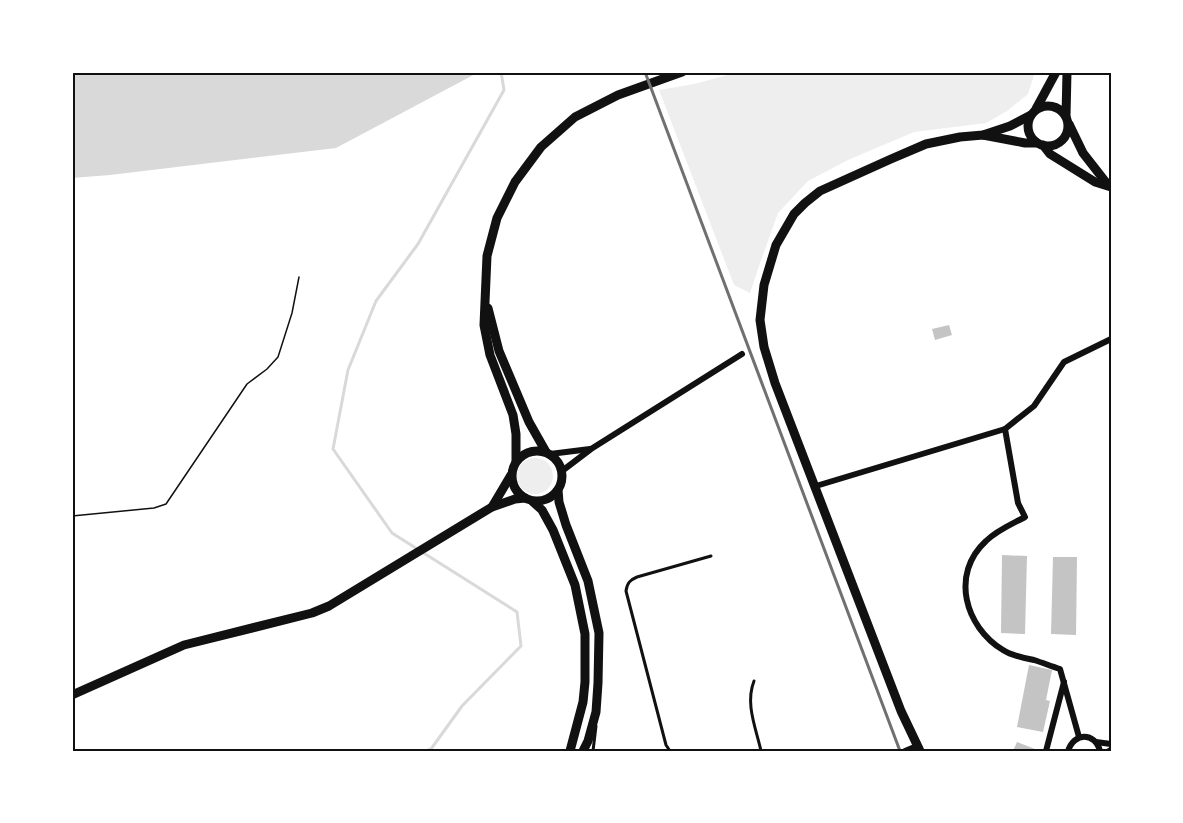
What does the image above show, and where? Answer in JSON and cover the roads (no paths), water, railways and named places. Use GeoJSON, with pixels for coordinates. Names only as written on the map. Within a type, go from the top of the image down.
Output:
{"type":"FeatureCollection","features":[{"type":"Feature","properties":{"kind":"main road"},"geometry":{"type":"LineString","coordinates":[[570,751],[583,702],[585,634],[575,585],[553,530],[542,510],[515,489],[512,482],[516,461],[513,415],[490,355],[484,325],[487,256],[497,218],[515,182],[541,147],[575,117],[618,95],[682,72]]}},
{"type":"Feature","properties":{"kind":"main road"},"geometry":{"type":"LineString","coordinates":[[1056,72],[1029,121],[1030,133],[1050,154],[1095,182],[1109,186]]}},
{"type":"Feature","properties":{"kind":"main road"},"geometry":{"type":"LineString","coordinates":[[983,135],[1049,146],[1060,142],[1067,133],[1067,72]]}},
{"type":"Feature","properties":{"kind":"main road"},"geometry":{"type":"LineString","coordinates":[[919,748],[902,711],[764,347],[760,320],[764,285],[776,245],[794,214],[805,202],[835,183],[926,144],[983,135],[1010,126],[1042,107],[1056,107],[1062,110],[1083,153],[1109,186]]}},
{"type":"Feature","properties":{"kind":"main road"},"geometry":{"type":"LineString","coordinates":[[485,296],[499,351],[529,422],[562,471],[558,490],[559,502],[588,581],[599,633],[598,683],[596,712],[583,751]]}},
{"type":"Feature","properties":{"kind":"main road"},"geometry":{"type":"LineString","coordinates":[[516,461],[528,452],[548,453]]}},
{"type":"Feature","properties":{"kind":"main road"},"geometry":{"type":"LineString","coordinates":[[492,507],[512,475]]}},
{"type":"Feature","properties":{"kind":"main road"},"geometry":{"type":"LineString","coordinates":[[72,695],[184,645],[312,613],[329,606],[492,507],[515,500],[547,499],[558,490]]}},
{"type":"Feature","properties":{"kind":"street"},"geometry":{"type":"LineString","coordinates":[[816,486],[1005,429],[1034,406],[1064,362],[1111,339]]}},
{"type":"Feature","properties":{"kind":"street"},"geometry":{"type":"LineString","coordinates":[[562,471],[591,449],[742,354]]}},
{"type":"Feature","properties":{"kind":"street"},"geometry":{"type":"LineString","coordinates":[[1005,429],[1018,503],[1025,517],[1000,530],[986,541],[975,555],[968,571],[965,588],[967,601],[974,621],[994,644],[1005,651],[1060,669],[1080,737]]}},
{"type":"Feature","properties":{"kind":"street"},"geometry":{"type":"LineString","coordinates":[[548,453],[591,449]]}},
{"type":"Feature","properties":{"kind":"street"},"geometry":{"type":"LineString","coordinates":[[1046,751],[1065,682]]}},
{"type":"Feature","properties":{"kind":"street"},"geometry":{"type":"LineString","coordinates":[[1068,751],[1073,741],[1080,737],[1111,744]]}},
{"type":"Feature","properties":{"kind":"street"},"geometry":{"type":"LineString","coordinates":[[1096,742],[1100,751]]}},
{"type":"Feature","properties":{"kind":"street"},"geometry":{"type":"LineString","coordinates":[[905,751],[919,748]]}},
{"type":"Feature","properties":{"kind":"lane"},"geometry":{"type":"LineString","coordinates":[[670,751],[666,745],[626,591],[627,585],[630,580],[637,577],[711,556]]}},
{"type":"Feature","properties":{"kind":"lane"},"geometry":{"type":"LineString","coordinates":[[754,681],[750,698],[751,708],[761,751]]}},
{"type":"Feature","properties":{"kind":"lane"},"geometry":{"type":"LineString","coordinates":[[593,751],[596,712]]}},
{"type":"Feature","properties":{"kind":"waterway"},"geometry":{"type":"LineString","coordinates":[[426,751],[431,749],[462,706],[521,646],[517,612],[392,533],[333,449],[348,370],[376,301],[418,244],[504,90],[501,72]]}},
{"type":"Feature","properties":{"kind":"railway"},"geometry":{"type":"LineString","coordinates":[[645,72],[900,751]]}}]}
